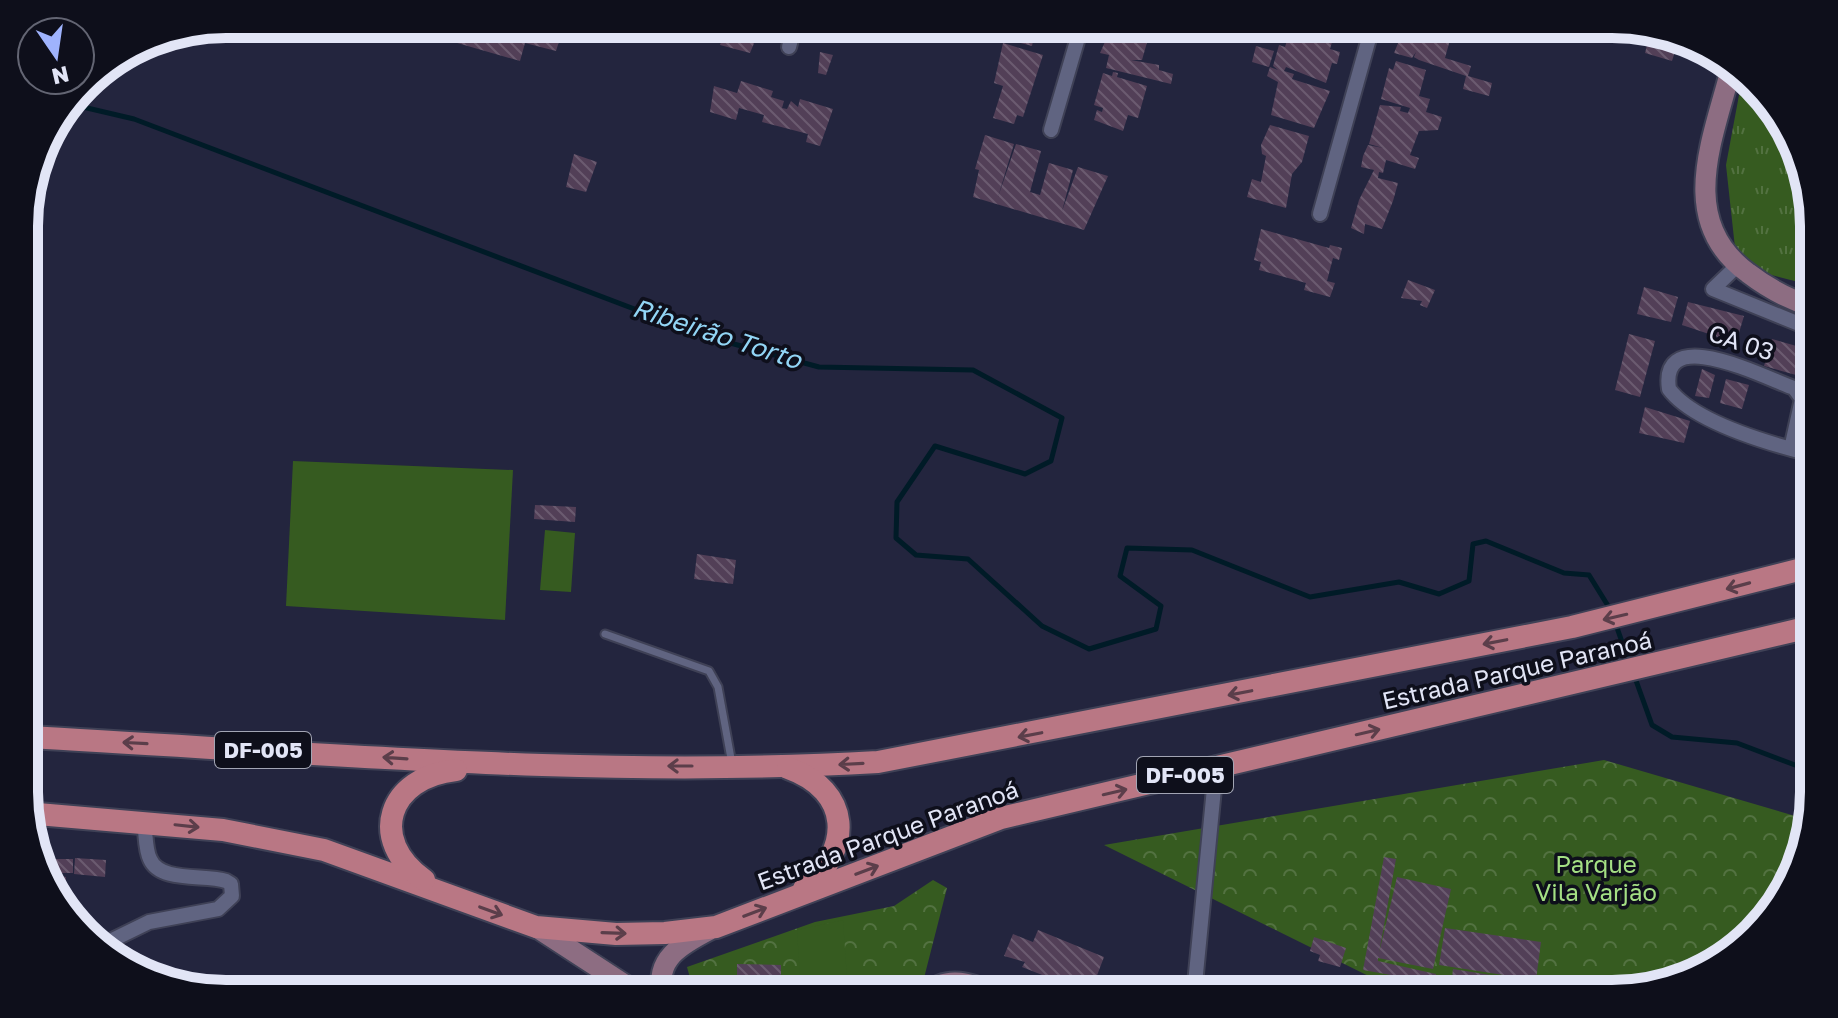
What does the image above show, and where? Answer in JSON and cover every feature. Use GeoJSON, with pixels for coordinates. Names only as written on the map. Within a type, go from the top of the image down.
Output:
{"type":"FeatureCollection","features":[{"type":"Feature","properties":{"kind":"main road","name":"Estrada Parque Paranoá"},"geometry":{"type":"LineString","coordinates":[[38,738],[501,765],[786,768],[878,762],[1572,627],[1800,570]]}},
{"type":"Feature","properties":{"kind":"main road","name":"Estrada Parque Paranoá"},"geometry":{"type":"LineString","coordinates":[[40,814],[223,830],[324,850],[536,927],[616,934],[716,927],[1001,818],[1800,630]]}},
{"type":"Feature","properties":{"kind":"main road"},"geometry":{"type":"LineString","coordinates":[[445,895],[411,871],[400,857],[394,844],[394,806],[403,791],[420,777],[441,771],[501,765]]}},
{"type":"Feature","properties":{"kind":"main road"},"geometry":{"type":"LineString","coordinates":[[786,768],[816,781],[835,809],[840,828],[829,863],[794,897]]}},
{"type":"Feature","properties":{"kind":"street"},"geometry":{"type":"LineString","coordinates":[[789,47],[791,38]]}},
{"type":"Feature","properties":{"kind":"street"},"geometry":{"type":"LineString","coordinates":[[1051,130],[1078,38]]}},
{"type":"Feature","properties":{"kind":"street"},"geometry":{"type":"LineString","coordinates":[[1320,214],[1369,38]]}},
{"type":"Feature","properties":{"kind":"street"},"geometry":{"type":"LineString","coordinates":[[1729,79],[1704,184],[1707,220],[1719,244],[1737,266],[1772,291],[1800,302]]}},
{"type":"Feature","properties":{"kind":"street","name":"CA 03"},"geometry":{"type":"LineString","coordinates":[[1737,266],[1713,289],[1800,324]]}},
{"type":"Feature","properties":{"kind":"street","name":"CA 03"},"geometry":{"type":"LineString","coordinates":[[1800,393],[1794,388],[1697,354],[1679,358],[1670,369],[1669,389],[1681,402],[1713,420],[1800,451]]}},
{"type":"Feature","properties":{"kind":"street","name":"CA 03"},"geometry":{"type":"LineString","coordinates":[[1791,449],[1800,427]]}},
{"type":"Feature","properties":{"kind":"street"},"geometry":{"type":"LineString","coordinates":[[1195,980],[1216,768]]}},
{"type":"Feature","properties":{"kind":"street"},"geometry":{"type":"LineString","coordinates":[[112,940],[149,922],[218,909],[232,896],[231,884],[226,881],[171,874],[154,866],[148,855],[144,822]]}},
{"type":"Feature","properties":{"kind":"street"},"geometry":{"type":"LineString","coordinates":[[536,927],[617,980]]}},
{"type":"Feature","properties":{"kind":"street"},"geometry":{"type":"LineString","coordinates":[[663,980],[664,964],[681,944],[716,927]]}},
{"type":"Feature","properties":{"kind":"lane"},"geometry":{"type":"LineString","coordinates":[[605,634],[709,671],[718,687],[733,766]]}},
{"type":"Feature","properties":{"kind":"green space"},"geometry":{"type":"Polygon","coordinates":[[[1740,89],[1768,122],[1790,166],[1800,214],[1800,282],[1737,266],[1726,165],[1740,89]]]}},
{"type":"Feature","properties":{"kind":"green space"},"geometry":{"type":"Polygon","coordinates":[[[293,461],[513,470],[505,620],[286,606],[293,461]]]}},
{"type":"Feature","properties":{"kind":"green space"},"geometry":{"type":"Polygon","coordinates":[[[545,530],[575,533],[571,592],[540,590],[545,530]]]}},
{"type":"Feature","properties":{"kind":"green space","name":"Parque Vila Varjão"},"geometry":{"type":"Polygon","coordinates":[[[1604,760],[1798,817],[1786,864],[1775,886],[1745,925],[1706,955],[1684,966],[1624,980],[1377,980],[1104,845],[1604,760]]]}},
{"type":"Feature","properties":{"kind":"green space"},"geometry":{"type":"Polygon","coordinates":[[[933,880],[947,888],[922,980],[691,980],[687,967],[815,922],[894,906],[933,880]]]}},
{"type":"Feature","properties":{"kind":"green space"},"geometry":{"type":"Polygon","coordinates":[[[843,920],[847,980],[800,980],[797,930],[843,920]]]}},
{"type":"Feature","properties":{"kind":"building"},"geometry":{"type":"Polygon","coordinates":[[[440,38],[560,38],[556,51],[525,43],[520,61],[440,38]]]}},
{"type":"Feature","properties":{"kind":"building"},"geometry":{"type":"Polygon","coordinates":[[[722,38],[756,38],[750,53],[720,45],[722,38]]]}},
{"type":"Feature","properties":{"kind":"building"},"geometry":{"type":"Polygon","coordinates":[[[1039,38],[1037,43],[1033,41],[1032,46],[1005,39],[1039,38]]]}},
{"type":"Feature","properties":{"kind":"building"},"geometry":{"type":"Polygon","coordinates":[[[1107,38],[1148,39],[1142,60],[1131,60],[1159,65],[1159,70],[1173,74],[1171,84],[1106,68],[1109,55],[1100,53],[1107,38]]]}},
{"type":"Feature","properties":{"kind":"building"},"geometry":{"type":"Polygon","coordinates":[[[1288,38],[1318,38],[1332,42],[1330,49],[1340,52],[1337,64],[1332,63],[1326,83],[1286,67],[1284,71],[1294,74],[1292,79],[1330,91],[1314,128],[1271,115],[1278,82],[1267,76],[1270,67],[1278,70],[1273,66],[1279,45],[1285,47],[1288,38]]]}},
{"type":"Feature","properties":{"kind":"building"},"geometry":{"type":"Polygon","coordinates":[[[1400,38],[1451,38],[1445,58],[1471,66],[1468,76],[1492,83],[1489,96],[1463,89],[1466,76],[1419,60],[1414,57],[1416,52],[1412,58],[1394,53],[1400,38]]]}},
{"type":"Feature","properties":{"kind":"building"},"geometry":{"type":"Polygon","coordinates":[[[1648,42],[1676,49],[1672,61],[1645,53],[1648,42]]]}},
{"type":"Feature","properties":{"kind":"building"},"geometry":{"type":"Polygon","coordinates":[[[1003,43],[1043,55],[1023,117],[1017,115],[1014,124],[993,118],[1003,86],[994,83],[1003,43]]]}},
{"type":"Feature","properties":{"kind":"building"},"geometry":{"type":"Polygon","coordinates":[[[1256,46],[1274,51],[1269,67],[1252,62],[1256,46]]]}},
{"type":"Feature","properties":{"kind":"building"},"geometry":{"type":"Polygon","coordinates":[[[820,52],[833,55],[826,75],[818,73],[820,52]]]}},
{"type":"Feature","properties":{"kind":"building"},"geometry":{"type":"Polygon","coordinates":[[[1396,61],[1426,70],[1419,96],[1430,99],[1426,112],[1442,117],[1438,130],[1419,131],[1410,155],[1419,158],[1415,169],[1386,160],[1383,173],[1379,172],[1378,178],[1398,183],[1393,201],[1382,229],[1365,224],[1364,234],[1351,228],[1359,200],[1374,170],[1361,167],[1363,156],[1368,145],[1383,148],[1369,144],[1380,105],[1401,107],[1400,111],[1408,113],[1410,108],[1381,99],[1389,68],[1393,70],[1396,61]]]}},
{"type":"Feature","properties":{"kind":"building"},"geometry":{"type":"Polygon","coordinates":[[[1113,72],[1118,73],[1117,77],[1147,86],[1138,118],[1128,115],[1123,131],[1094,120],[1097,110],[1102,112],[1103,108],[1094,105],[1103,73],[1112,76],[1113,72]]]}},
{"type":"Feature","properties":{"kind":"building"},"geometry":{"type":"Polygon","coordinates":[[[741,81],[773,91],[771,97],[784,101],[782,108],[787,109],[791,101],[798,107],[800,99],[833,109],[820,146],[806,142],[808,134],[762,122],[764,115],[739,108],[736,120],[710,112],[714,86],[737,93],[741,81]]]}},
{"type":"Feature","properties":{"kind":"building"},"geometry":{"type":"Polygon","coordinates":[[[1270,125],[1309,136],[1302,162],[1292,174],[1286,208],[1247,197],[1252,179],[1261,182],[1266,156],[1262,154],[1261,145],[1270,125]]]}},
{"type":"Feature","properties":{"kind":"building"},"geometry":{"type":"Polygon","coordinates":[[[985,135],[1014,144],[998,197],[1016,144],[1041,151],[1030,192],[1040,195],[1049,163],[1073,170],[1062,211],[1078,167],[1108,176],[1084,230],[973,197],[979,170],[975,169],[985,135]]]}},
{"type":"Feature","properties":{"kind":"building"},"geometry":{"type":"Polygon","coordinates":[[[574,154],[597,162],[586,192],[566,187],[574,154]]]}},
{"type":"Feature","properties":{"kind":"building"},"geometry":{"type":"Polygon","coordinates":[[[1261,229],[1329,248],[1330,245],[1342,248],[1339,260],[1333,258],[1327,281],[1335,283],[1330,297],[1304,290],[1306,283],[1259,270],[1261,262],[1254,260],[1261,229]]]}},
{"type":"Feature","properties":{"kind":"building"},"geometry":{"type":"Polygon","coordinates":[[[1408,280],[1435,290],[1427,308],[1420,305],[1422,301],[1401,298],[1408,280]]]}},
{"type":"Feature","properties":{"kind":"building"},"geometry":{"type":"Polygon","coordinates":[[[1644,287],[1678,297],[1671,322],[1637,314],[1644,287]]]}},
{"type":"Feature","properties":{"kind":"building"},"geometry":{"type":"Polygon","coordinates":[[[1688,302],[1744,316],[1736,343],[1682,325],[1688,302]]]}},
{"type":"Feature","properties":{"kind":"building"},"geometry":{"type":"Polygon","coordinates":[[[1629,334],[1655,341],[1640,397],[1615,390],[1629,334]]]}},
{"type":"Feature","properties":{"kind":"building"},"geometry":{"type":"Polygon","coordinates":[[[1772,339],[1800,347],[1800,376],[1764,366],[1772,339]]]}},
{"type":"Feature","properties":{"kind":"building"},"geometry":{"type":"Polygon","coordinates":[[[1702,369],[1715,375],[1709,398],[1695,396],[1702,369]]]}},
{"type":"Feature","properties":{"kind":"building"},"geometry":{"type":"Polygon","coordinates":[[[1726,379],[1749,385],[1742,409],[1720,403],[1726,379]]]}},
{"type":"Feature","properties":{"kind":"building"},"geometry":{"type":"Polygon","coordinates":[[[1645,407],[1690,421],[1684,443],[1639,433],[1645,407]]]}},
{"type":"Feature","properties":{"kind":"building"},"geometry":{"type":"Polygon","coordinates":[[[535,505],[576,507],[575,522],[534,519],[535,505]]]}},
{"type":"Feature","properties":{"kind":"building"},"geometry":{"type":"Polygon","coordinates":[[[697,554],[736,560],[733,584],[694,579],[697,554]]]}},
{"type":"Feature","properties":{"kind":"building"},"geometry":{"type":"Polygon","coordinates":[[[1384,857],[1396,859],[1379,953],[1397,877],[1451,889],[1433,969],[1378,958],[1378,961],[1436,974],[1435,980],[1363,970],[1384,857]]]}},
{"type":"Feature","properties":{"kind":"building"},"geometry":{"type":"Polygon","coordinates":[[[75,858],[106,860],[105,877],[74,874],[75,858]]]}},
{"type":"Feature","properties":{"kind":"building"},"geometry":{"type":"Polygon","coordinates":[[[51,859],[73,859],[73,873],[61,873],[66,877],[65,888],[51,859]]]}},
{"type":"Feature","properties":{"kind":"building"},"geometry":{"type":"Polygon","coordinates":[[[1445,928],[1541,942],[1536,980],[1439,965],[1445,928]]]}},
{"type":"Feature","properties":{"kind":"building"},"geometry":{"type":"Polygon","coordinates":[[[1038,930],[1104,957],[1095,980],[1055,980],[1022,967],[1025,962],[1004,956],[1013,934],[1033,942],[1038,930]]]}},
{"type":"Feature","properties":{"kind":"building"},"geometry":{"type":"Polygon","coordinates":[[[1314,937],[1346,948],[1340,967],[1318,961],[1320,955],[1310,951],[1314,937]]]}},
{"type":"Feature","properties":{"kind":"building"},"geometry":{"type":"Polygon","coordinates":[[[737,964],[781,965],[781,980],[737,980],[737,964]]]}},
{"type":"Feature","properties":{"kind":"building"},"geometry":{"type":"Polygon","coordinates":[[[1453,969],[1522,980],[1452,980],[1453,969]]]}},
{"type":"Feature","properties":{"kind":"waterway","name":"Ribeirão Torto"},"geometry":{"type":"LineString","coordinates":[[81,107],[134,119],[708,337],[819,367],[973,370],[1062,418],[1051,461],[1025,474],[935,446],[897,502],[896,538],[916,555],[968,559],[1042,626],[1089,649],[1156,629],[1161,606],[1120,576],[1127,548],[1192,550],[1310,597],[1399,582],[1439,594],[1469,581],[1473,544],[1486,541],[1564,573],[1589,575],[1610,609]]}},
{"type":"Feature","properties":{"kind":"waterway","name":"Ribeirão Torto"},"geometry":{"type":"LineString","coordinates":[[1615,622],[1629,662]]}},
{"type":"Feature","properties":{"kind":"waterway","name":"Ribeirão Torto"},"geometry":{"type":"LineString","coordinates":[[1634,675],[1652,725],[1672,737],[1737,743],[1800,766]]}}]}
